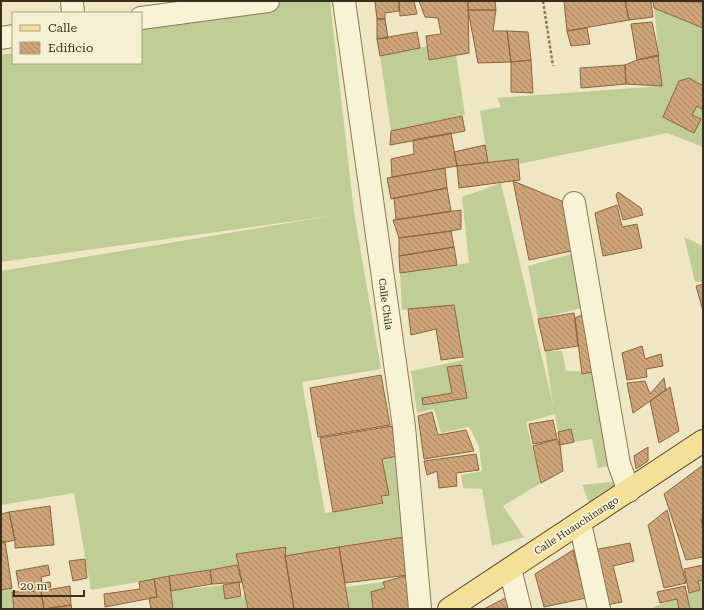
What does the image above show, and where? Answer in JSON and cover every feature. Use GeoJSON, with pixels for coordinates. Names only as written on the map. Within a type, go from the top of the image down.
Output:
{"type":"FeatureCollection","features":[{"type":"Feature","properties":{"kind":"main road","name":"Calle Huauchinango"},"geometry":{"type":"LineString","coordinates":[[449,609],[703,441]]}},
{"type":"Feature","properties":{"kind":"street"},"geometry":{"type":"LineString","coordinates":[[72,1],[74,12]]}},
{"type":"Feature","properties":{"kind":"street"},"geometry":{"type":"LineString","coordinates":[[142,18],[268,1]]}},
{"type":"Feature","properties":{"kind":"street","name":"Calle Chila"},"geometry":{"type":"LineString","coordinates":[[344,1],[404,427],[420,609]]}},
{"type":"Feature","properties":{"kind":"street"},"geometry":{"type":"LineString","coordinates":[[1,38],[12,36]]}},
{"type":"Feature","properties":{"kind":"street"},"geometry":{"type":"LineString","coordinates":[[574,203],[619,464],[629,491]]}},
{"type":"Feature","properties":{"kind":"street"},"geometry":{"type":"LineString","coordinates":[[580,523],[599,609]]}},
{"type":"Feature","properties":{"kind":"street"},"geometry":{"type":"LineString","coordinates":[[510,569],[520,609]]}},
{"type":"Feature","properties":{"kind":"path"},"geometry":{"type":"LineString","coordinates":[[543,1],[553,66]]}},
{"type":"Feature","properties":{"kind":"green space"},"geometry":{"type":"Polygon","coordinates":[[[287,1],[330,1],[354,212],[381,369],[302,382],[325,513],[382,503],[381,496],[389,495],[382,459],[397,456],[404,537],[91,590],[74,493],[1,505],[1,271],[331,216],[1,262],[1,55],[12,53],[12,64],[142,64],[142,29],[287,1]]]}},
{"type":"Feature","properties":{"kind":"green space"},"geometry":{"type":"Polygon","coordinates":[[[654,8],[703,26],[703,147],[667,133],[519,164],[518,159],[488,162],[480,111],[501,107],[497,98],[662,86],[654,8]]]}},
{"type":"Feature","properties":{"kind":"green space"},"geometry":{"type":"Polygon","coordinates":[[[427,46],[456,55],[465,115],[391,131],[380,56],[427,46]]]}},
{"type":"Feature","properties":{"kind":"green space"},"geometry":{"type":"Polygon","coordinates":[[[501,183],[553,405],[545,351],[562,351],[566,371],[601,372],[619,464],[598,468],[592,439],[574,442],[571,429],[558,432],[555,414],[526,422],[541,483],[503,506],[524,537],[492,546],[482,489],[463,488],[461,475],[482,471],[479,446],[469,427],[441,433],[434,409],[417,413],[411,371],[463,360],[454,305],[402,310],[400,273],[469,263],[462,197],[501,183]]]}},
{"type":"Feature","properties":{"kind":"green space"},"geometry":{"type":"Polygon","coordinates":[[[684,237],[703,246],[703,282],[695,282],[684,237]]]}},
{"type":"Feature","properties":{"kind":"green space"},"geometry":{"type":"Polygon","coordinates":[[[578,252],[586,307],[538,319],[528,266],[578,252]]]}},
{"type":"Feature","properties":{"kind":"green space"},"geometry":{"type":"Polygon","coordinates":[[[621,481],[590,505],[582,485],[621,481]]]}},
{"type":"Feature","properties":{"kind":"green space"},"geometry":{"type":"Polygon","coordinates":[[[703,580],[703,609],[690,609],[686,593],[700,590],[698,581],[703,580]]]}},
{"type":"Feature","properties":{"kind":"green space"},"geometry":{"type":"Polygon","coordinates":[[[383,582],[385,588],[371,592],[373,609],[349,609],[346,587],[383,582]]]}},
{"type":"Feature","properties":{"kind":"green space"},"geometry":{"type":"Polygon","coordinates":[[[223,585],[225,599],[245,596],[248,609],[173,609],[171,591],[223,585]]]}},
{"type":"Feature","properties":{"kind":"green space"},"geometry":{"type":"Polygon","coordinates":[[[12,588],[14,609],[1,609],[1,589],[12,588]]]}},
{"type":"Feature","properties":{"kind":"green space"},"geometry":{"type":"Polygon","coordinates":[[[677,599],[679,609],[654,609],[653,607],[677,599]]]}},
{"type":"Feature","properties":{"kind":"building"},"geometry":{"type":"Polygon","coordinates":[[[399,1],[399,11],[385,13],[385,19],[377,19],[375,2],[399,1]]]}},
{"type":"Feature","properties":{"kind":"building"},"geometry":{"type":"Polygon","coordinates":[[[399,1],[414,1],[417,14],[400,16],[399,1]]]}},
{"type":"Feature","properties":{"kind":"building"},"geometry":{"type":"Polygon","coordinates":[[[419,1],[468,1],[469,53],[429,60],[426,36],[441,34],[438,18],[425,17],[419,1]]]}},
{"type":"Feature","properties":{"kind":"building"},"geometry":{"type":"Polygon","coordinates":[[[468,1],[495,1],[496,10],[468,10],[468,1]]]}},
{"type":"Feature","properties":{"kind":"building"},"geometry":{"type":"Polygon","coordinates":[[[564,1],[625,1],[629,20],[567,31],[564,1]]]}},
{"type":"Feature","properties":{"kind":"building"},"geometry":{"type":"Polygon","coordinates":[[[625,1],[651,1],[653,17],[629,20],[625,1]]]}},
{"type":"Feature","properties":{"kind":"building"},"geometry":{"type":"Polygon","coordinates":[[[653,1],[703,2],[703,28],[654,8],[653,1]]]}},
{"type":"Feature","properties":{"kind":"building"},"geometry":{"type":"Polygon","coordinates":[[[468,10],[496,10],[493,31],[507,31],[511,62],[478,63],[468,10]]]}},
{"type":"Feature","properties":{"kind":"building"},"geometry":{"type":"Polygon","coordinates":[[[377,19],[385,19],[388,38],[377,39],[377,19]]]}},
{"type":"Feature","properties":{"kind":"building"},"geometry":{"type":"Polygon","coordinates":[[[652,22],[659,56],[637,60],[631,24],[652,22]]]}},
{"type":"Feature","properties":{"kind":"building"},"geometry":{"type":"Polygon","coordinates":[[[587,28],[590,44],[571,46],[567,31],[587,28]]]}},
{"type":"Feature","properties":{"kind":"building"},"geometry":{"type":"Polygon","coordinates":[[[507,31],[528,32],[531,60],[511,62],[507,31]]]}},
{"type":"Feature","properties":{"kind":"building"},"geometry":{"type":"Polygon","coordinates":[[[417,32],[420,48],[380,56],[377,39],[417,32]]]}},
{"type":"Feature","properties":{"kind":"building"},"geometry":{"type":"Polygon","coordinates":[[[658,55],[662,86],[626,84],[625,65],[637,60],[658,55]]]}},
{"type":"Feature","properties":{"kind":"building"},"geometry":{"type":"Polygon","coordinates":[[[531,60],[533,93],[511,92],[511,62],[531,60]]]}},
{"type":"Feature","properties":{"kind":"building"},"geometry":{"type":"Polygon","coordinates":[[[625,65],[626,84],[581,88],[580,68],[625,65]]]}},
{"type":"Feature","properties":{"kind":"building"},"geometry":{"type":"Polygon","coordinates":[[[689,78],[703,86],[703,110],[697,106],[692,115],[701,119],[694,133],[663,117],[679,81],[689,78]]]}},
{"type":"Feature","properties":{"kind":"building"},"geometry":{"type":"Polygon","coordinates":[[[462,116],[465,131],[390,145],[391,131],[462,116]]]}},
{"type":"Feature","properties":{"kind":"building"},"geometry":{"type":"Polygon","coordinates":[[[451,133],[457,166],[392,177],[391,159],[414,154],[413,140],[451,133]]]}},
{"type":"Feature","properties":{"kind":"building"},"geometry":{"type":"Polygon","coordinates":[[[485,145],[488,162],[457,166],[454,152],[485,145]]]}},
{"type":"Feature","properties":{"kind":"building"},"geometry":{"type":"Polygon","coordinates":[[[518,159],[520,180],[459,188],[457,166],[518,159]]]}},
{"type":"Feature","properties":{"kind":"building"},"geometry":{"type":"Polygon","coordinates":[[[445,168],[447,188],[391,199],[387,178],[445,168]]]}},
{"type":"Feature","properties":{"kind":"building"},"geometry":{"type":"Polygon","coordinates":[[[513,181],[569,204],[576,250],[529,260],[513,181]]]}},
{"type":"Feature","properties":{"kind":"building"},"geometry":{"type":"Polygon","coordinates":[[[447,188],[451,211],[396,220],[394,198],[447,188]]]}},
{"type":"Feature","properties":{"kind":"building"},"geometry":{"type":"Polygon","coordinates":[[[618,192],[641,208],[643,215],[623,220],[616,195],[618,192]]]}},
{"type":"Feature","properties":{"kind":"building"},"geometry":{"type":"Polygon","coordinates":[[[617,205],[622,227],[637,224],[642,248],[603,256],[595,213],[617,205]]]}},
{"type":"Feature","properties":{"kind":"building"},"geometry":{"type":"Polygon","coordinates":[[[461,210],[461,229],[451,231],[399,238],[393,220],[461,210]]]}},
{"type":"Feature","properties":{"kind":"building"},"geometry":{"type":"Polygon","coordinates":[[[451,231],[454,247],[399,256],[399,238],[451,231]]]}},
{"type":"Feature","properties":{"kind":"building"},"geometry":{"type":"Polygon","coordinates":[[[454,247],[457,265],[400,273],[399,256],[454,247]]]}},
{"type":"Feature","properties":{"kind":"building"},"geometry":{"type":"Polygon","coordinates":[[[703,284],[703,311],[696,286],[703,284]]]}},
{"type":"Feature","properties":{"kind":"building"},"geometry":{"type":"Polygon","coordinates":[[[454,305],[463,357],[441,360],[436,329],[411,335],[408,309],[454,305]]]}},
{"type":"Feature","properties":{"kind":"building"},"geometry":{"type":"Polygon","coordinates":[[[574,313],[578,346],[545,351],[538,319],[574,313]]]}},
{"type":"Feature","properties":{"kind":"building"},"geometry":{"type":"Polygon","coordinates":[[[584,314],[603,370],[582,374],[575,318],[584,314]]]}},
{"type":"Feature","properties":{"kind":"building"},"geometry":{"type":"Polygon","coordinates":[[[642,346],[645,359],[661,354],[663,366],[646,369],[647,377],[627,380],[622,353],[642,346]]]}},
{"type":"Feature","properties":{"kind":"building"},"geometry":{"type":"Polygon","coordinates":[[[461,365],[467,398],[423,405],[422,398],[452,393],[447,367],[461,365]]]}},
{"type":"Feature","properties":{"kind":"building"},"geometry":{"type":"Polygon","coordinates":[[[381,375],[390,425],[318,437],[310,388],[381,375]]]}},
{"type":"Feature","properties":{"kind":"building"},"geometry":{"type":"Polygon","coordinates":[[[664,378],[666,390],[633,413],[627,383],[645,381],[650,394],[664,378]]]}},
{"type":"Feature","properties":{"kind":"building"},"geometry":{"type":"Polygon","coordinates":[[[670,387],[679,431],[659,443],[650,401],[670,387]]]}},
{"type":"Feature","properties":{"kind":"building"},"geometry":{"type":"Polygon","coordinates":[[[432,412],[438,435],[466,430],[474,451],[424,459],[418,416],[432,412]]]}},
{"type":"Feature","properties":{"kind":"building"},"geometry":{"type":"Polygon","coordinates":[[[553,420],[557,439],[533,444],[529,424],[553,420]]]}},
{"type":"Feature","properties":{"kind":"building"},"geometry":{"type":"Polygon","coordinates":[[[392,426],[397,456],[382,459],[389,495],[381,496],[383,503],[333,512],[320,438],[392,426]]]}},
{"type":"Feature","properties":{"kind":"building"},"geometry":{"type":"Polygon","coordinates":[[[571,429],[574,442],[560,445],[558,432],[571,429]]]}},
{"type":"Feature","properties":{"kind":"building"},"geometry":{"type":"Polygon","coordinates":[[[557,439],[560,445],[563,471],[541,483],[533,446],[557,439]]]}},
{"type":"Feature","properties":{"kind":"building"},"geometry":{"type":"Polygon","coordinates":[[[648,447],[648,461],[636,469],[634,456],[648,447]]]}},
{"type":"Feature","properties":{"kind":"building"},"geometry":{"type":"Polygon","coordinates":[[[476,454],[479,470],[456,473],[457,486],[439,488],[437,471],[427,475],[424,461],[476,454]]]}},
{"type":"Feature","properties":{"kind":"building"},"geometry":{"type":"Polygon","coordinates":[[[703,465],[703,518],[701,519],[703,530],[703,557],[686,560],[664,494],[703,465]]]}},
{"type":"Feature","properties":{"kind":"building"},"geometry":{"type":"Polygon","coordinates":[[[50,506],[54,545],[15,548],[15,540],[9,512],[50,506]]]}},
{"type":"Feature","properties":{"kind":"building"},"geometry":{"type":"Polygon","coordinates":[[[667,510],[686,583],[664,588],[648,525],[667,510]]]}},
{"type":"Feature","properties":{"kind":"building"},"geometry":{"type":"Polygon","coordinates":[[[9,512],[15,540],[1,543],[1,514],[9,512]]]}},
{"type":"Feature","properties":{"kind":"building"},"geometry":{"type":"Polygon","coordinates":[[[404,537],[409,575],[345,583],[339,547],[404,537]]]}},
{"type":"Feature","properties":{"kind":"building"},"geometry":{"type":"Polygon","coordinates":[[[5,541],[12,588],[1,590],[1,542],[5,541]]]}},
{"type":"Feature","properties":{"kind":"building"},"geometry":{"type":"Polygon","coordinates":[[[630,543],[634,561],[613,566],[622,602],[607,605],[594,550],[630,543]]]}},
{"type":"Feature","properties":{"kind":"building"},"geometry":{"type":"Polygon","coordinates":[[[286,547],[285,556],[294,609],[248,609],[236,554],[286,547]]]}},
{"type":"Feature","properties":{"kind":"building"},"geometry":{"type":"Polygon","coordinates":[[[339,547],[349,609],[294,609],[285,556],[339,547]]]}},
{"type":"Feature","properties":{"kind":"building"},"geometry":{"type":"Polygon","coordinates":[[[573,550],[586,598],[544,607],[535,574],[573,550]]]}},
{"type":"Feature","properties":{"kind":"building"},"geometry":{"type":"Polygon","coordinates":[[[85,559],[87,578],[73,581],[69,561],[85,559]]]}},
{"type":"Feature","properties":{"kind":"building"},"geometry":{"type":"Polygon","coordinates":[[[48,565],[50,575],[41,577],[42,583],[50,582],[51,587],[20,592],[16,571],[48,565]]]}},
{"type":"Feature","properties":{"kind":"building"},"geometry":{"type":"Polygon","coordinates":[[[237,565],[242,582],[212,584],[210,570],[237,565]]]}},
{"type":"Feature","properties":{"kind":"building"},"geometry":{"type":"Polygon","coordinates":[[[703,565],[703,580],[698,581],[700,590],[689,593],[684,569],[703,565]]]}},
{"type":"Feature","properties":{"kind":"building"},"geometry":{"type":"Polygon","coordinates":[[[210,570],[212,584],[171,591],[169,576],[210,570]]]}},
{"type":"Feature","properties":{"kind":"building"},"geometry":{"type":"Polygon","coordinates":[[[409,575],[413,609],[373,609],[371,592],[385,588],[383,582],[409,575]]]}},
{"type":"Feature","properties":{"kind":"building"},"geometry":{"type":"Polygon","coordinates":[[[169,576],[173,609],[151,609],[149,598],[157,597],[154,579],[169,576]]]}},
{"type":"Feature","properties":{"kind":"building"},"geometry":{"type":"Polygon","coordinates":[[[154,579],[157,597],[105,607],[104,594],[140,589],[139,582],[154,579]]]}},
{"type":"Feature","properties":{"kind":"building"},"geometry":{"type":"Polygon","coordinates":[[[239,582],[241,596],[225,599],[223,585],[239,582]]]}},
{"type":"Feature","properties":{"kind":"building"},"geometry":{"type":"Polygon","coordinates":[[[70,586],[71,605],[44,609],[41,591],[70,586]]]}},
{"type":"Feature","properties":{"kind":"building"},"geometry":{"type":"Polygon","coordinates":[[[685,586],[690,609],[679,609],[677,599],[660,603],[657,592],[685,586]]]}},
{"type":"Feature","properties":{"kind":"building"},"geometry":{"type":"Polygon","coordinates":[[[41,591],[44,609],[14,609],[12,592],[41,591]]]}},
{"type":"Feature","properties":{"kind":"building"},"geometry":{"type":"Polygon","coordinates":[[[513,594],[516,609],[484,609],[513,594]]]}},
{"type":"Feature","properties":{"kind":"building"},"geometry":{"type":"Polygon","coordinates":[[[71,605],[72,609],[44,609],[71,605]]]}}]}
